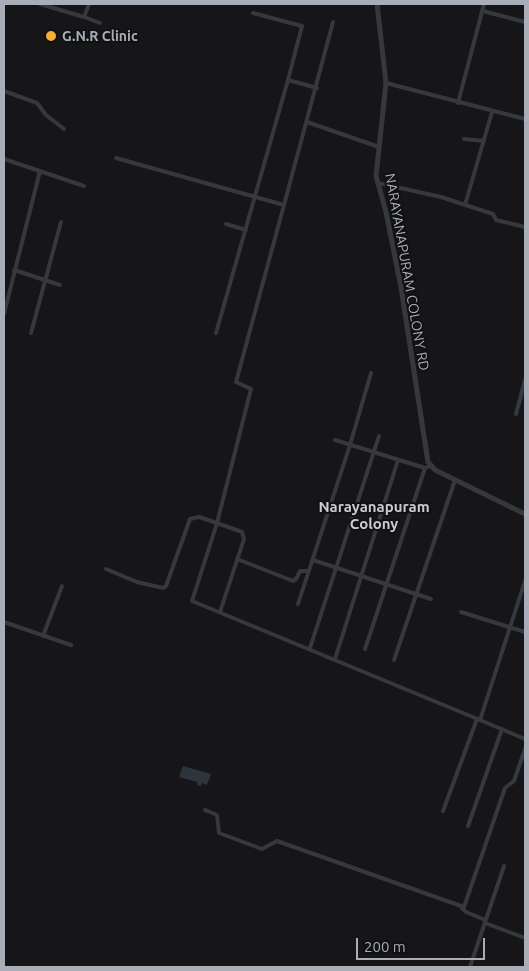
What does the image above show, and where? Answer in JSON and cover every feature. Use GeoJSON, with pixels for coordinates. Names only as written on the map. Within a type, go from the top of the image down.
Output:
{"type":"FeatureCollection","features":[{"type":"Feature","properties":{"kind":"street"},"geometry":{"type":"LineString","coordinates":[[40,4],[55,6],[100,23]]}},
{"type":"Feature","properties":{"kind":"street"},"geometry":{"type":"LineString","coordinates":[[84,17],[89,4]]}},
{"type":"Feature","properties":{"kind":"street","name":"NARAYANAPURAM COLONY RD"},"geometry":{"type":"LineString","coordinates":[[377,4],[386,83],[379,147],[378,183],[386,212],[401,287],[427,467]]}},
{"type":"Feature","properties":{"kind":"street"},"geometry":{"type":"LineString","coordinates":[[458,103],[484,4]]}},
{"type":"Feature","properties":{"kind":"street"},"geometry":{"type":"LineString","coordinates":[[483,11],[525,22]]}},
{"type":"Feature","properties":{"kind":"street"},"geometry":{"type":"LineString","coordinates":[[216,333],[302,26],[253,13]]}},
{"type":"Feature","properties":{"kind":"street"},"geometry":{"type":"LineString","coordinates":[[333,22],[236,382],[251,389],[218,523],[192,599],[525,739]]}},
{"type":"Feature","properties":{"kind":"street"},"geometry":{"type":"LineString","coordinates":[[288,80],[316,88]]}},
{"type":"Feature","properties":{"kind":"street"},"geometry":{"type":"LineString","coordinates":[[386,83],[525,119]]}},
{"type":"Feature","properties":{"kind":"street"},"geometry":{"type":"LineString","coordinates":[[4,91],[37,103],[46,115],[64,129]]}},
{"type":"Feature","properties":{"kind":"street"},"geometry":{"type":"LineString","coordinates":[[465,205],[492,112]]}},
{"type":"Feature","properties":{"kind":"street"},"geometry":{"type":"LineString","coordinates":[[307,122],[379,147]]}},
{"type":"Feature","properties":{"kind":"street"},"geometry":{"type":"LineString","coordinates":[[464,139],[484,141]]}},
{"type":"Feature","properties":{"kind":"street"},"geometry":{"type":"LineString","coordinates":[[116,158],[284,205]]}},
{"type":"Feature","properties":{"kind":"street"},"geometry":{"type":"LineString","coordinates":[[4,159],[84,186]]}},
{"type":"Feature","properties":{"kind":"street"},"geometry":{"type":"LineString","coordinates":[[4,314],[40,171]]}},
{"type":"Feature","properties":{"kind":"street"},"geometry":{"type":"LineString","coordinates":[[378,183],[442,196],[493,214],[496,220],[525,227]]}},
{"type":"Feature","properties":{"kind":"street"},"geometry":{"type":"LineString","coordinates":[[31,333],[61,222]]}},
{"type":"Feature","properties":{"kind":"street"},"geometry":{"type":"LineString","coordinates":[[226,224],[246,230]]}},
{"type":"Feature","properties":{"kind":"street"},"geometry":{"type":"LineString","coordinates":[[14,270],[60,285]]}},
{"type":"Feature","properties":{"kind":"street"},"geometry":{"type":"LineString","coordinates":[[298,604],[350,445],[371,373]]}},
{"type":"Feature","properties":{"kind":"street"},"geometry":{"type":"LineString","coordinates":[[516,414],[525,380]]}},
{"type":"Feature","properties":{"kind":"street"},"geometry":{"type":"LineString","coordinates":[[310,648],[379,436]]}},
{"type":"Feature","properties":{"kind":"street"},"geometry":{"type":"LineString","coordinates":[[335,440],[427,467],[525,514]]}},
{"type":"Feature","properties":{"kind":"street"},"geometry":{"type":"LineString","coordinates":[[335,659],[398,460]]}},
{"type":"Feature","properties":{"kind":"street"},"geometry":{"type":"LineString","coordinates":[[366,649],[386,584],[427,467]]}},
{"type":"Feature","properties":{"kind":"street"},"geometry":{"type":"LineString","coordinates":[[394,660],[455,480]]}},
{"type":"Feature","properties":{"kind":"street"},"geometry":{"type":"LineString","coordinates":[[106,569],[136,582],[163,588],[166,586],[190,519],[199,517],[242,532],[244,539],[220,612]]}},
{"type":"Feature","properties":{"kind":"street"},"geometry":{"type":"LineString","coordinates":[[237,559],[293,580],[296,579],[299,571],[309,571]]}},
{"type":"Feature","properties":{"kind":"street"},"geometry":{"type":"LineString","coordinates":[[313,560],[431,599]]}},
{"type":"Feature","properties":{"kind":"street"},"geometry":{"type":"LineString","coordinates":[[443,811],[479,720],[508,628],[525,582]]}},
{"type":"Feature","properties":{"kind":"street"},"geometry":{"type":"LineString","coordinates":[[43,636],[62,586]]}},
{"type":"Feature","properties":{"kind":"street"},"geometry":{"type":"LineString","coordinates":[[461,612],[525,632]]}},
{"type":"Feature","properties":{"kind":"street"},"geometry":{"type":"LineString","coordinates":[[4,622],[72,646]]}},
{"type":"Feature","properties":{"kind":"street"},"geometry":{"type":"LineString","coordinates":[[468,826],[502,729]]}},
{"type":"Feature","properties":{"kind":"street"},"geometry":{"type":"LineString","coordinates":[[462,908],[466,906],[505,788],[514,780],[525,749]]}},
{"type":"Feature","properties":{"kind":"street"},"geometry":{"type":"LineString","coordinates":[[205,810],[217,815],[218,832],[264,849],[277,841],[462,908],[485,922],[525,938]]}},
{"type":"Feature","properties":{"kind":"street"},"geometry":{"type":"LineString","coordinates":[[470,967],[504,866]]}},
{"type":"Feature","properties":{"kind":"shaded area"},"geometry":{"type":"Polygon","coordinates":[[[183,766],[211,774],[207,785],[202,783],[201,786],[197,785],[197,782],[179,777],[183,766]]]}},
{"type":"Feature","properties":{"kind":"place","name":"G.N.R Clinic"},"geometry":{"type":"Point","coordinates":[51,36]}},
{"type":"Feature","properties":{"kind":"district","name":"Narayanapuram Colony"},"geometry":{"type":"Point","coordinates":[374,516]}}]}
